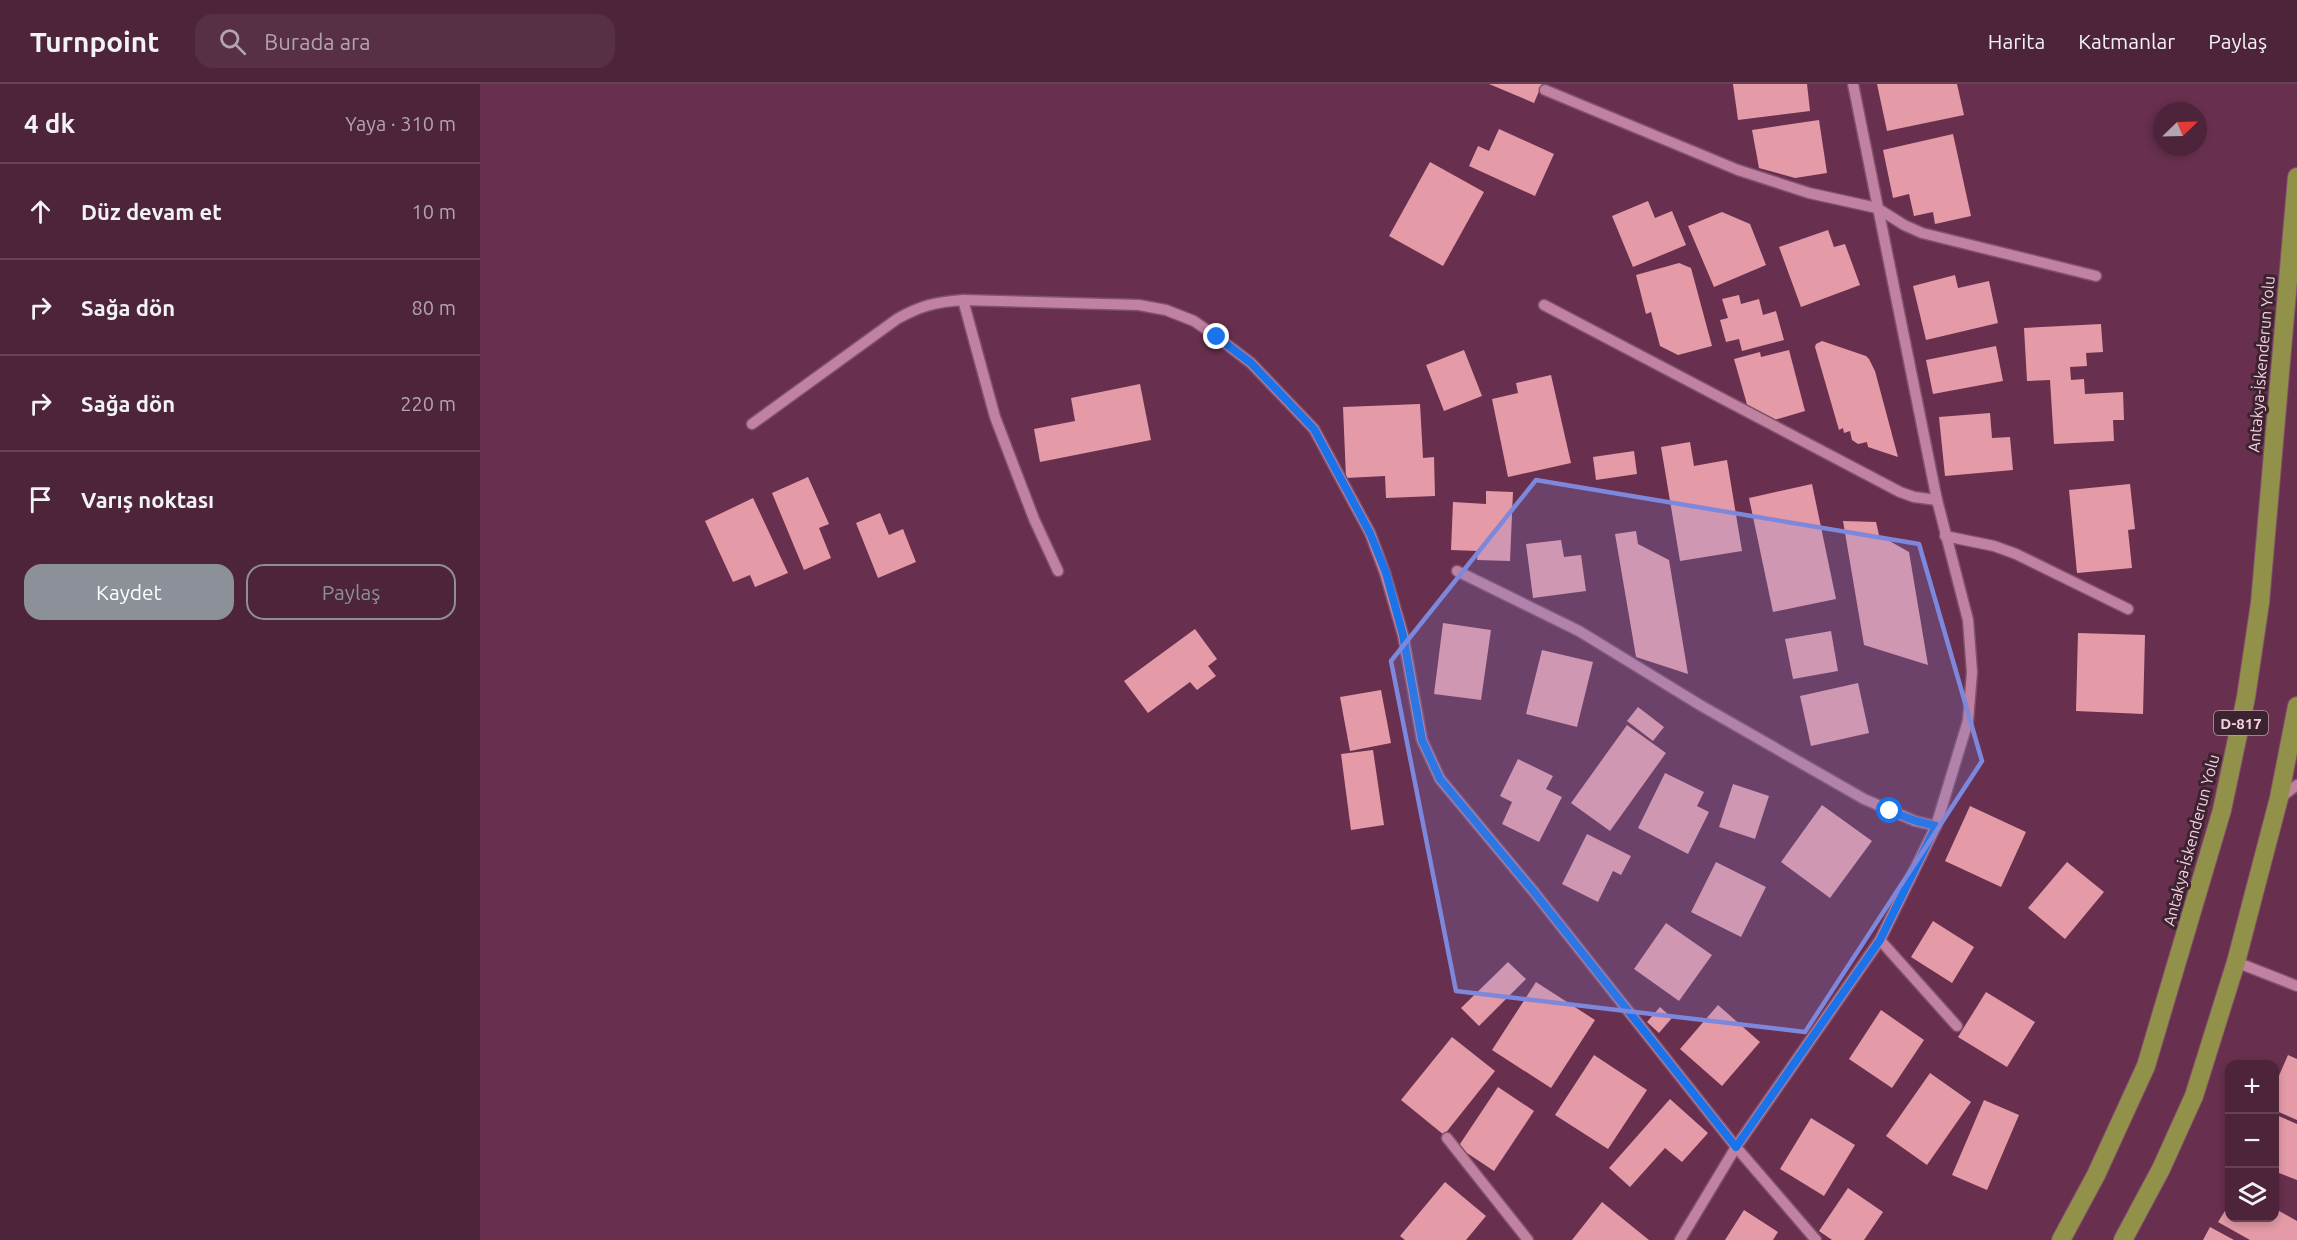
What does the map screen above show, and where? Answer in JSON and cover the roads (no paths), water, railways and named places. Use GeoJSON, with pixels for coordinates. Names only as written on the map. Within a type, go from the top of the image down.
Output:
{"type":"FeatureCollection","features":[{"type":"Feature","properties":{"kind":"highway","name":"Antakya-İskenderun Yolu"},"geometry":{"type":"LineString","coordinates":[[2061,1240],[2096,1175],[2146,1066],[2222,810],[2246,697],[2260,603],[2297,177]]}},
{"type":"Feature","properties":{"kind":"highway","name":"D-817"},"geometry":{"type":"LineString","coordinates":[[2123,1240],[2162,1169],[2194,1096],[2236,962],[2279,798],[2297,706]]}},
{"type":"Feature","properties":{"kind":"street"},"geometry":{"type":"LineString","coordinates":[[1680,1240],[1736,1147],[1880,940],[1936,826],[1968,721],[1972,672],[1968,620],[1937,500],[1853,84]]}},
{"type":"Feature","properties":{"kind":"street"},"geometry":{"type":"LineString","coordinates":[[1545,90],[1738,170],[1809,194],[1877,208],[1904,225],[1940,239],[2096,276]]}},
{"type":"Feature","properties":{"kind":"street"},"geometry":{"type":"LineString","coordinates":[[752,424],[897,320],[917,308],[938,302],[963,300],[1139,304],[1166,310],[1194,321],[1251,363],[1314,429],[1370,533],[1386,573],[1403,635],[1422,740],[1440,779],[1534,892],[1736,1147],[1816,1240]]}},
{"type":"Feature","properties":{"kind":"street"},"geometry":{"type":"LineString","coordinates":[[963,300],[995,417],[1034,519],[1058,571]]}},
{"type":"Feature","properties":{"kind":"street"},"geometry":{"type":"LineString","coordinates":[[1544,305],[1899,492],[1914,497],[1937,500]]}},
{"type":"Feature","properties":{"kind":"street"},"geometry":{"type":"LineString","coordinates":[[1945,536],[1986,544],[2016,554],[2128,609]]}},
{"type":"Feature","properties":{"kind":"street"},"geometry":{"type":"LineString","coordinates":[[1457,571],[1579,631],[1700,705],[1864,799],[1916,821],[1936,826]]}},
{"type":"Feature","properties":{"kind":"street"},"geometry":{"type":"LineString","coordinates":[[2279,798],[2297,785]]}},
{"type":"Feature","properties":{"kind":"street"},"geometry":{"type":"LineString","coordinates":[[1880,940],[1957,1026]]}},
{"type":"Feature","properties":{"kind":"street"},"geometry":{"type":"LineString","coordinates":[[2236,962],[2297,986]]}},
{"type":"Feature","properties":{"kind":"street"},"geometry":{"type":"LineString","coordinates":[[1447,1138],[1528,1240]]}}]}
